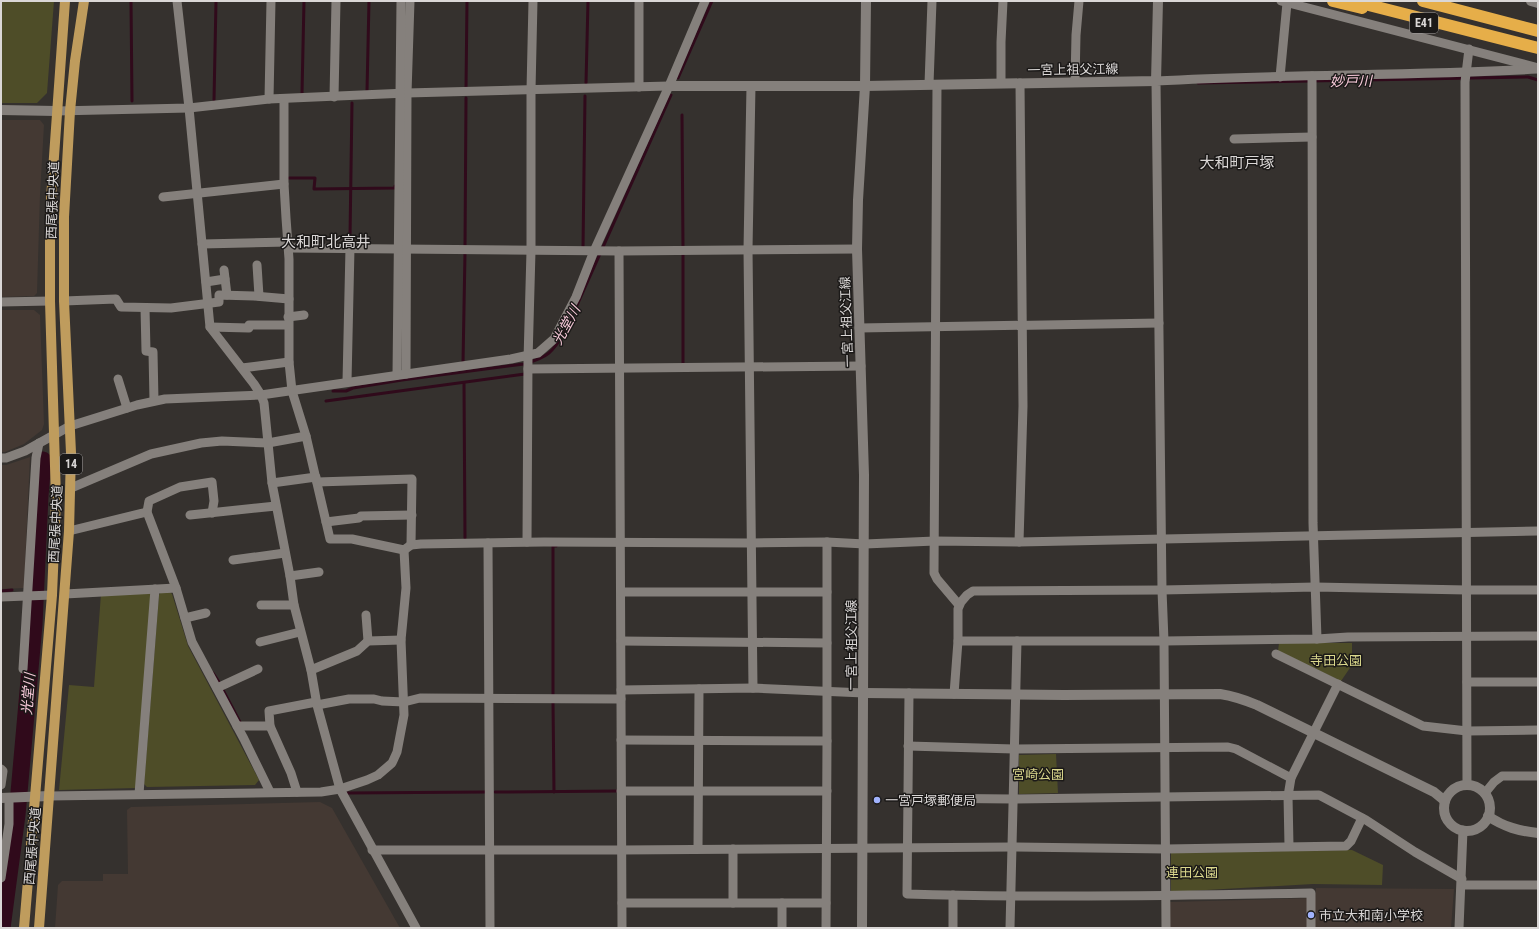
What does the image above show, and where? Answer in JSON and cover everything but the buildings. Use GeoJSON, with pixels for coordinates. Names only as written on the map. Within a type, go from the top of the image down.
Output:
{"type":"FeatureCollection","features":[{"type":"Feature","properties":{"kind":"highway","name":"E41"},"geometry":{"type":"LineString","coordinates":[[1333,1],[1400,18],[1515,42]]}},
{"type":"Feature","properties":{"kind":"highway"},"geometry":{"type":"LineString","coordinates":[[1353,1],[1538,48]]}},
{"type":"Feature","properties":{"kind":"highway"},"geometry":{"type":"LineString","coordinates":[[1423,1],[1538,31]]}},
{"type":"Feature","properties":{"kind":"highway"},"geometry":{"type":"LineString","coordinates":[[1432,1],[1518,26]]}},
{"type":"Feature","properties":{"kind":"main road","name":"西尾張中央道"},"geometry":{"type":"LineString","coordinates":[[24,928],[35,797],[47,595],[56,499],[50,302],[50,213],[64,1]]}},
{"type":"Feature","properties":{"kind":"main road","name":"西尾張中央道"},"geometry":{"type":"LineString","coordinates":[[38,928],[69,531],[71,488],[70,426],[64,301],[64,217],[70,111],[75,60],[84,1]]}},
{"type":"Feature","properties":{"kind":"main road"},"geometry":{"type":"LineString","coordinates":[[669,86],[865,86],[866,1]]}},
{"type":"Feature","properties":{"kind":"main road"},"geometry":{"type":"LineString","coordinates":[[1156,81],[1158,1]]}},
{"type":"Feature","properties":{"kind":"main road","name":"一宮上祖父江線"},"geometry":{"type":"LineString","coordinates":[[862,928],[865,544],[857,249],[858,200],[865,86],[1156,81]]}},
{"type":"Feature","properties":{"kind":"main road"},"geometry":{"type":"LineString","coordinates":[[1,110],[56,111]]}},
{"type":"Feature","properties":{"kind":"main road"},"geometry":{"type":"LineString","coordinates":[[864,693],[1015,695],[1220,694],[1242,698],[1434,792],[1445,801]]}},
{"type":"Feature","properties":{"kind":"main road"},"geometry":{"type":"LineString","coordinates":[[1467,785],[1480,789],[1485,793],[1490,804],[1488,816],[1484,823],[1478,828],[1463,830],[1456,828],[1450,822],[1446,816],[1444,808],[1448,794],[1460,786],[1467,785]]}},
{"type":"Feature","properties":{"kind":"main road"},"geometry":{"type":"LineString","coordinates":[[7,798],[49,796]]}},
{"type":"Feature","properties":{"kind":"main road"},"geometry":{"type":"LineString","coordinates":[[1488,816],[1505,826],[1520,832],[1538,833]]}},
{"type":"Feature","properties":{"kind":"street"},"geometry":{"type":"LineString","coordinates":[[176,1],[189,108],[210,327],[242,368],[261,395],[264,403],[272,483],[290,576],[294,605],[311,670],[317,704],[340,789],[416,928]]}},
{"type":"Feature","properties":{"kind":"street"},"geometry":{"type":"LineString","coordinates":[[269,99],[270,1]]}},
{"type":"Feature","properties":{"kind":"street"},"geometry":{"type":"LineString","coordinates":[[334,96],[336,1]]}},
{"type":"Feature","properties":{"kind":"street"},"geometry":{"type":"LineString","coordinates":[[401,375],[403,94],[402,1]]}},
{"type":"Feature","properties":{"kind":"street"},"geometry":{"type":"LineString","coordinates":[[403,94],[410,1]]}},
{"type":"Feature","properties":{"kind":"street"},"geometry":{"type":"LineString","coordinates":[[527,542],[533,1]]}},
{"type":"Feature","properties":{"kind":"street"},"geometry":{"type":"LineString","coordinates":[[639,1],[639,87]]}},
{"type":"Feature","properties":{"kind":"street"},"geometry":{"type":"LineString","coordinates":[[528,363],[554,339],[576,297],[598,251],[705,1]]}},
{"type":"Feature","properties":{"kind":"street"},"geometry":{"type":"LineString","coordinates":[[932,1],[936,327],[934,573],[936,579],[959,605]]}},
{"type":"Feature","properties":{"kind":"street"},"geometry":{"type":"LineString","coordinates":[[1001,83],[1003,1]]}},
{"type":"Feature","properties":{"kind":"street"},"geometry":{"type":"LineString","coordinates":[[1075,82],[1076,35],[1079,1]]}},
{"type":"Feature","properties":{"kind":"street"},"geometry":{"type":"LineString","coordinates":[[1280,76],[1284,2],[1469,49],[1538,69]]}},
{"type":"Feature","properties":{"kind":"street"},"geometry":{"type":"LineString","coordinates":[[1467,785],[1465,77],[1469,49]]}},
{"type":"Feature","properties":{"kind":"street"},"geometry":{"type":"LineString","coordinates":[[1166,928],[1166,798],[1161,539],[1156,81],[1221,77],[1280,76],[1312,80],[1465,77],[1538,69]]}},
{"type":"Feature","properties":{"kind":"street"},"geometry":{"type":"LineString","coordinates":[[1312,80],[1314,536],[1316,639]]}},
{"type":"Feature","properties":{"kind":"street"},"geometry":{"type":"LineString","coordinates":[[1019,542],[1023,406],[1020,83]]}},
{"type":"Feature","properties":{"kind":"street"},"geometry":{"type":"LineString","coordinates":[[56,111],[189,108],[284,98],[669,86]]}},
{"type":"Feature","properties":{"kind":"street"},"geometry":{"type":"LineString","coordinates":[[751,86],[748,249],[753,688]]}},
{"type":"Feature","properties":{"kind":"street"},"geometry":{"type":"LineString","coordinates":[[284,98],[284,184],[289,245],[288,321],[289,362],[292,391],[306,436],[330,539],[352,539],[408,548],[527,542],[826,542],[865,544],[935,541],[1019,542],[1538,531]]}},
{"type":"Feature","properties":{"kind":"street"},"geometry":{"type":"LineString","coordinates":[[1234,139],[1312,137]]}},
{"type":"Feature","properties":{"kind":"street"},"geometry":{"type":"LineString","coordinates":[[163,197],[284,184]]}},
{"type":"Feature","properties":{"kind":"street"},"geometry":{"type":"LineString","coordinates":[[202,244],[289,245],[350,248],[598,251],[857,249]]}},
{"type":"Feature","properties":{"kind":"street"},"geometry":{"type":"LineString","coordinates":[[347,382],[350,248]]}},
{"type":"Feature","properties":{"kind":"street"},"geometry":{"type":"LineString","coordinates":[[619,251],[622,928]]}},
{"type":"Feature","properties":{"kind":"street"},"geometry":{"type":"LineString","coordinates":[[257,265],[259,296]]}},
{"type":"Feature","properties":{"kind":"street"},"geometry":{"type":"LineString","coordinates":[[206,282],[224,274],[227,295]]}},
{"type":"Feature","properties":{"kind":"street"},"geometry":{"type":"LineString","coordinates":[[64,301],[116,299],[121,308],[171,308],[219,302],[219,295],[259,296],[288,299]]}},
{"type":"Feature","properties":{"kind":"street"},"geometry":{"type":"LineString","coordinates":[[1,302],[50,302]]}},
{"type":"Feature","properties":{"kind":"street"},"geometry":{"type":"LineString","coordinates":[[145,308],[146,352],[153,352],[154,401]]}},
{"type":"Feature","properties":{"kind":"street"},"geometry":{"type":"LineString","coordinates":[[210,327],[248,328],[249,325],[288,321],[304,315]]}},
{"type":"Feature","properties":{"kind":"street"},"geometry":{"type":"LineString","coordinates":[[859,328],[1159,322]]}},
{"type":"Feature","properties":{"kind":"street"},"geometry":{"type":"LineString","coordinates":[[242,368],[289,362]]}},
{"type":"Feature","properties":{"kind":"street"},"geometry":{"type":"LineString","coordinates":[[1,458],[6,458],[25,451],[54,433],[70,426],[154,401],[261,395],[401,375],[528,363],[619,368],[861,366]]}},
{"type":"Feature","properties":{"kind":"street"},"geometry":{"type":"LineString","coordinates":[[118,379],[127,408]]}},
{"type":"Feature","properties":{"kind":"street"},"geometry":{"type":"LineString","coordinates":[[71,488],[151,454],[201,443],[222,441],[268,442],[306,436]]}},
{"type":"Feature","properties":{"kind":"street"},"geometry":{"type":"LineString","coordinates":[[23,669],[30,596],[36,458],[38,443]]}},
{"type":"Feature","properties":{"kind":"street"},"geometry":{"type":"LineString","coordinates":[[49,796],[320,792],[340,789],[372,778],[392,763],[397,752],[401,735],[404,702],[401,640],[412,515],[412,479],[317,480],[272,483]]}},
{"type":"Feature","properties":{"kind":"street"},"geometry":{"type":"LineString","coordinates":[[212,513],[214,501],[212,482],[180,487],[149,501],[148,512],[176,588],[192,642],[270,792]]}},
{"type":"Feature","properties":{"kind":"street"},"geometry":{"type":"LineString","coordinates":[[190,515],[276,506]]}},
{"type":"Feature","properties":{"kind":"street"},"geometry":{"type":"LineString","coordinates":[[69,531],[148,512]]}},
{"type":"Feature","properties":{"kind":"street"},"geometry":{"type":"LineString","coordinates":[[326,522],[359,518],[361,516],[412,515]]}},
{"type":"Feature","properties":{"kind":"street"},"geometry":{"type":"LineString","coordinates":[[826,542],[826,928]]}},
{"type":"Feature","properties":{"kind":"street"},"geometry":{"type":"LineString","coordinates":[[488,543],[490,928]]}},
{"type":"Feature","properties":{"kind":"street"},"geometry":{"type":"LineString","coordinates":[[233,560],[285,553]]}},
{"type":"Feature","properties":{"kind":"street"},"geometry":{"type":"LineString","coordinates":[[290,576],[319,572]]}},
{"type":"Feature","properties":{"kind":"street"},"geometry":{"type":"LineString","coordinates":[[954,694],[958,641],[958,609],[959,605],[967,595],[973,591],[1162,590],[1315,587],[1538,590]]}},
{"type":"Feature","properties":{"kind":"street"},"geometry":{"type":"LineString","coordinates":[[65,594],[176,588]]}},
{"type":"Feature","properties":{"kind":"street"},"geometry":{"type":"LineString","coordinates":[[139,794],[155,589]]}},
{"type":"Feature","properties":{"kind":"street"},"geometry":{"type":"LineString","coordinates":[[621,592],[826,592]]}},
{"type":"Feature","properties":{"kind":"street"},"geometry":{"type":"LineString","coordinates":[[1,597],[47,595]]}},
{"type":"Feature","properties":{"kind":"street"},"geometry":{"type":"LineString","coordinates":[[261,605],[294,605]]}},
{"type":"Feature","properties":{"kind":"street"},"geometry":{"type":"LineString","coordinates":[[185,618],[206,613]]}},
{"type":"Feature","properties":{"kind":"street"},"geometry":{"type":"LineString","coordinates":[[366,615],[368,641]]}},
{"type":"Feature","properties":{"kind":"street"},"geometry":{"type":"LineString","coordinates":[[260,642],[300,632]]}},
{"type":"Feature","properties":{"kind":"street"},"geometry":{"type":"LineString","coordinates":[[958,641],[1164,641],[1316,639],[1348,637],[1538,636]]}},
{"type":"Feature","properties":{"kind":"street"},"geometry":{"type":"LineString","coordinates":[[311,670],[357,651],[368,641],[401,640]]}},
{"type":"Feature","properties":{"kind":"street"},"geometry":{"type":"LineString","coordinates":[[1010,928],[1017,641]]}},
{"type":"Feature","properties":{"kind":"street"},"geometry":{"type":"LineString","coordinates":[[621,642],[827,643]]}},
{"type":"Feature","properties":{"kind":"street"},"geometry":{"type":"LineString","coordinates":[[1276,654],[1423,726],[1467,731],[1538,730]]}},
{"type":"Feature","properties":{"kind":"street"},"geometry":{"type":"LineString","coordinates":[[217,688],[258,669]]}},
{"type":"Feature","properties":{"kind":"street"},"geometry":{"type":"LineString","coordinates":[[1467,682],[1538,682]]}},
{"type":"Feature","properties":{"kind":"street"},"geometry":{"type":"LineString","coordinates":[[1289,846],[1288,796],[1291,778],[1338,684]]}},
{"type":"Feature","properties":{"kind":"street"},"geometry":{"type":"LineString","coordinates":[[297,792],[291,773],[270,726],[269,711],[349,699],[374,699],[404,702],[420,698],[490,699],[621,694],[699,689],[753,688],[864,693]]}},
{"type":"Feature","properties":{"kind":"street"},"geometry":{"type":"LineString","coordinates":[[698,849],[699,689]]}},
{"type":"Feature","properties":{"kind":"street"},"geometry":{"type":"LineString","coordinates":[[909,693],[907,894],[1011,896],[1311,894],[1311,928]]}},
{"type":"Feature","properties":{"kind":"street"},"geometry":{"type":"LineString","coordinates":[[237,726],[270,726]]}},
{"type":"Feature","properties":{"kind":"street"},"geometry":{"type":"LineString","coordinates":[[621,740],[827,741]]}},
{"type":"Feature","properties":{"kind":"street"},"geometry":{"type":"LineString","coordinates":[[908,746],[1014,749],[1228,747],[1236,749],[1291,778]]}},
{"type":"Feature","properties":{"kind":"street"},"geometry":{"type":"LineString","coordinates":[[1,769],[1,785]]}},
{"type":"Feature","properties":{"kind":"street"},"geometry":{"type":"LineString","coordinates":[[1485,793],[1494,782],[1502,776],[1538,776]]}},
{"type":"Feature","properties":{"kind":"street"},"geometry":{"type":"LineString","coordinates":[[621,790],[827,791]]}},
{"type":"Feature","properties":{"kind":"street"},"geometry":{"type":"LineString","coordinates":[[908,798],[1166,798],[1319,795],[1362,818],[1462,882],[1538,885]]}},
{"type":"Feature","properties":{"kind":"street"},"geometry":{"type":"LineString","coordinates":[[1,878],[9,824],[7,798]]}},
{"type":"Feature","properties":{"kind":"street"},"geometry":{"type":"LineString","coordinates":[[372,850],[863,849],[1012,847],[1166,849],[1346,846],[1351,841],[1362,818]]}},
{"type":"Feature","properties":{"kind":"street"},"geometry":{"type":"LineString","coordinates":[[1459,928],[1463,830]]}},
{"type":"Feature","properties":{"kind":"street"},"geometry":{"type":"LineString","coordinates":[[733,849],[733,903]]}},
{"type":"Feature","properties":{"kind":"street"},"geometry":{"type":"LineString","coordinates":[[953,895],[953,928]]}},
{"type":"Feature","properties":{"kind":"street"},"geometry":{"type":"LineString","coordinates":[[622,903],[826,903]]}},
{"type":"Feature","properties":{"kind":"street"},"geometry":{"type":"LineString","coordinates":[[782,903],[782,928]]}},
{"type":"Feature","properties":{"kind":"shaded area"},"geometry":{"type":"Polygon","coordinates":[[[1,120],[40,120],[44,125],[37,293],[34,296],[1,297],[1,120]]]}},
{"type":"Feature","properties":{"kind":"shaded area"},"geometry":{"type":"Polygon","coordinates":[[[1,310],[34,310],[40,315],[44,424],[42,430],[24,444],[5,452],[1,452],[1,310]]]}},
{"type":"Feature","properties":{"kind":"shaded area"},"geometry":{"type":"Polygon","coordinates":[[[30,457],[24,588],[1,589],[1,465],[6,465],[30,457]]]}},
{"type":"Feature","properties":{"kind":"shaded area"},"geometry":{"type":"Polygon","coordinates":[[[320,802],[332,808],[400,928],[55,928],[58,885],[62,881],[103,881],[103,874],[128,874],[127,810],[131,807],[320,802]]]}},
{"type":"Feature","properties":{"kind":"shaded area","name":"市立大和南小学校"},"geometry":{"type":"Polygon","coordinates":[[[1316,888],[1454,889],[1451,928],[1170,928],[1170,902],[1315,898],[1316,888]]]}},
{"type":"Feature","properties":{"kind":"green space"},"geometry":{"type":"Polygon","coordinates":[[[1,1],[54,1],[47,93],[37,103],[1,103],[1,1]]]}},
{"type":"Feature","properties":{"kind":"green space"},"geometry":{"type":"Polygon","coordinates":[[[151,592],[136,788],[59,790],[69,685],[94,687],[101,594],[151,592]]]}},
{"type":"Feature","properties":{"kind":"green space"},"geometry":{"type":"Polygon","coordinates":[[[161,592],[170,592],[172,594],[188,646],[259,780],[255,785],[147,787],[144,784],[159,595],[161,592]]]}},
{"type":"Feature","properties":{"kind":"green space","name":"寺田公園"},"geometry":{"type":"Polygon","coordinates":[[[1279,643],[1352,643],[1352,665],[1341,681],[1278,651],[1279,643]]]}},
{"type":"Feature","properties":{"kind":"green space","name":"宮崎公園"},"geometry":{"type":"Polygon","coordinates":[[[1056,754],[1058,793],[1019,794],[1019,755],[1056,754]]]}},
{"type":"Feature","properties":{"kind":"green space","name":"連田公園"},"geometry":{"type":"Polygon","coordinates":[[[1352,850],[1383,865],[1382,885],[1313,884],[1171,892],[1171,853],[1352,850]]]}},
{"type":"Feature","properties":{"kind":"waterway"},"geometry":{"type":"LineString","coordinates":[[131,1],[132,101]]}},
{"type":"Feature","properties":{"kind":"waterway"},"geometry":{"type":"LineString","coordinates":[[214,100],[216,1]]}},
{"type":"Feature","properties":{"kind":"waterway"},"geometry":{"type":"LineString","coordinates":[[302,93],[304,1]]}},
{"type":"Feature","properties":{"kind":"waterway"},"geometry":{"type":"LineString","coordinates":[[367,91],[369,1]]}},
{"type":"Feature","properties":{"kind":"waterway"},"geometry":{"type":"LineString","coordinates":[[466,88],[467,1]]}},
{"type":"Feature","properties":{"kind":"waterway"},"geometry":{"type":"LineString","coordinates":[[586,83],[588,1]]}},
{"type":"Feature","properties":{"kind":"waterway"},"geometry":{"type":"LineString","coordinates":[[678,78],[712,1]]}},
{"type":"Feature","properties":{"kind":"waterway","name":"妙戸川"},"geometry":{"type":"LineString","coordinates":[[1198,83],[1528,77],[1538,80]]}},
{"type":"Feature","properties":{"kind":"waterway","name":"光堂川"},"geometry":{"type":"LineString","coordinates":[[333,391],[346,391],[353,388],[402,380],[524,364],[539,359],[553,350],[565,332],[671,95]]}},
{"type":"Feature","properties":{"kind":"waterway"},"geometry":{"type":"LineString","coordinates":[[583,248],[585,96]]}},
{"type":"Feature","properties":{"kind":"waterway"},"geometry":{"type":"LineString","coordinates":[[465,247],[466,98]]}},
{"type":"Feature","properties":{"kind":"waterway"},"geometry":{"type":"LineString","coordinates":[[350,237],[352,103]]}},
{"type":"Feature","properties":{"kind":"waterway"},"geometry":{"type":"LineString","coordinates":[[682,115],[683,248]]}},
{"type":"Feature","properties":{"kind":"waterway"},"geometry":{"type":"LineString","coordinates":[[289,178],[315,178],[314,189],[395,188],[395,186]]}},
{"type":"Feature","properties":{"kind":"waterway"},"geometry":{"type":"LineString","coordinates":[[463,363],[465,253]]}},
{"type":"Feature","properties":{"kind":"waterway"},"geometry":{"type":"LineString","coordinates":[[683,254],[683,363]]}},
{"type":"Feature","properties":{"kind":"waterway"},"geometry":{"type":"LineString","coordinates":[[326,401],[525,374]]}},
{"type":"Feature","properties":{"kind":"waterway"},"geometry":{"type":"LineString","coordinates":[[464,383],[465,538]]}},
{"type":"Feature","properties":{"kind":"waterway","name":"光堂川"},"geometry":{"type":"LineString","coordinates":[[2,928],[17,815],[34,624],[43,460]]}},
{"type":"Feature","properties":{"kind":"waterway"},"geometry":{"type":"LineString","coordinates":[[553,696],[553,546],[556,546]]}},
{"type":"Feature","properties":{"kind":"waterway"},"geometry":{"type":"LineString","coordinates":[[1,591],[12,590]]}},
{"type":"Feature","properties":{"kind":"waterway"},"geometry":{"type":"LineString","coordinates":[[213,673],[219,682]]}},
{"type":"Feature","properties":{"kind":"waterway"},"geometry":{"type":"LineString","coordinates":[[223,690],[241,724]]}},
{"type":"Feature","properties":{"kind":"waterway"},"geometry":{"type":"LineString","coordinates":[[553,702],[554,792]]}},
{"type":"Feature","properties":{"kind":"waterway"},"geometry":{"type":"LineString","coordinates":[[495,792],[618,791]]}},
{"type":"Feature","properties":{"kind":"waterway"},"geometry":{"type":"LineString","coordinates":[[347,793],[486,792]]}},
{"type":"Feature","properties":{"kind":"place","name":"一宮戸塚郵便局"},"geometry":{"type":"Point","coordinates":[877,800]}},
{"type":"Feature","properties":{"kind":"place","name":"市立大和南小学校"},"geometry":{"type":"Point","coordinates":[1311,915]}},
{"type":"Feature","properties":{"kind":"district","name":"大和町戸塚"},"geometry":{"type":"Point","coordinates":[1237,163]}},
{"type":"Feature","properties":{"kind":"district","name":"大和町北高井"},"geometry":{"type":"Point","coordinates":[326,242]}}]}
